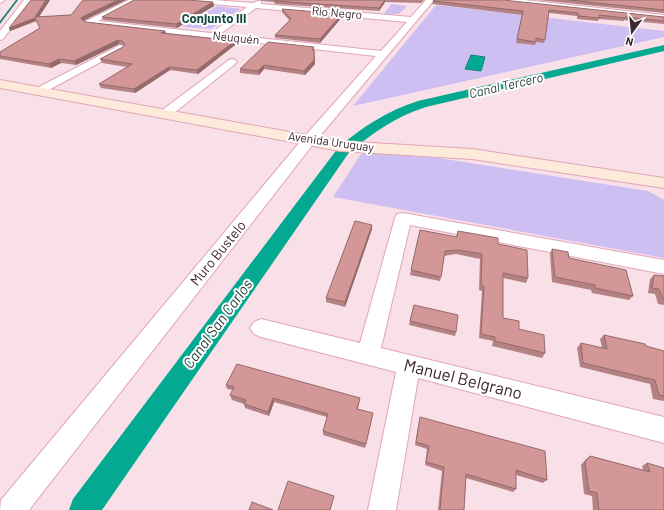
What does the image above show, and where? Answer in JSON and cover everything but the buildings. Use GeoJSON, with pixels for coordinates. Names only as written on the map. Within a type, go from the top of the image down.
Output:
{"type":"FeatureCollection","features":[{"type":"Feature","properties":{"kind":"main road","name":"Avenida Uruguay"},"geometry":{"type":"LineString","coordinates":[[0,84],[347,147],[442,151],[472,154],[664,183]]}},
{"type":"Feature","properties":{"kind":"street"},"geometry":{"type":"LineString","coordinates":[[0,38],[28,0]]}},
{"type":"Feature","properties":{"kind":"street","name":"Neuquén"},"geometry":{"type":"LineString","coordinates":[[135,0],[88,22],[384,54]]}},
{"type":"Feature","properties":{"kind":"street","name":"Río Negro"},"geometry":{"type":"LineString","coordinates":[[189,0],[413,20]]}},
{"type":"Feature","properties":{"kind":"street"},"geometry":{"type":"LineString","coordinates":[[213,35],[262,0]]}},
{"type":"Feature","properties":{"kind":"street","name":"Muro Bustelo"},"geometry":{"type":"LineString","coordinates":[[11,510],[309,140],[430,0]]}},
{"type":"Feature","properties":{"kind":"street"},"geometry":{"type":"LineString","coordinates":[[503,0],[664,17]]}},
{"type":"Feature","properties":{"kind":"street"},"geometry":{"type":"LineString","coordinates":[[39,91],[120,48]]}},
{"type":"Feature","properties":{"kind":"street"},"geometry":{"type":"LineString","coordinates":[[165,114],[232,62]]}},
{"type":"Feature","properties":{"kind":"street"},"geometry":{"type":"LineString","coordinates":[[368,355],[403,218],[664,267]]}},
{"type":"Feature","properties":{"kind":"street","name":"Manuel Belgrano"},"geometry":{"type":"LineString","coordinates":[[261,328],[664,430]]}},
{"type":"Feature","properties":{"kind":"street"},"geometry":{"type":"LineString","coordinates":[[382,510],[409,365]]}},
{"type":"Feature","properties":{"kind":"shaded area"},"geometry":{"type":"Polygon","coordinates":[[[391,4],[407,6],[399,14],[384,14],[391,4]]]}},
{"type":"Feature","properties":{"kind":"shaded area"},"geometry":{"type":"Polygon","coordinates":[[[436,5],[664,31],[664,37],[353,106],[436,5]]]}},
{"type":"Feature","properties":{"kind":"shaded area"},"geometry":{"type":"Polygon","coordinates":[[[217,6],[241,9],[211,29],[182,27],[217,6]]]}},
{"type":"Feature","properties":{"kind":"shaded area"},"geometry":{"type":"Polygon","coordinates":[[[471,55],[485,57],[481,71],[465,69],[471,55]]]}},
{"type":"Feature","properties":{"kind":"shaded area"},"geometry":{"type":"Polygon","coordinates":[[[365,153],[439,158],[648,191],[664,200],[664,258],[333,197],[361,154],[365,153]]]}},
{"type":"Feature","properties":{"kind":"waterway"},"geometry":{"type":"LineString","coordinates":[[0,23],[17,0]]}},
{"type":"Feature","properties":{"kind":"waterway","name":"Canal San Carlos"},"geometry":{"type":"LineString","coordinates":[[84,510],[343,151],[362,135],[389,117],[422,104],[664,48]]}},
{"type":"Feature","properties":{"kind":"district","name":"Conjunto III"},"geometry":{"type":"Point","coordinates":[214,18]}},
{"type":"Feature","properties":{"kind":"water label","name":"Canal Tercero"},"geometry":{"type":"Point","coordinates":[506,85]}}]}
